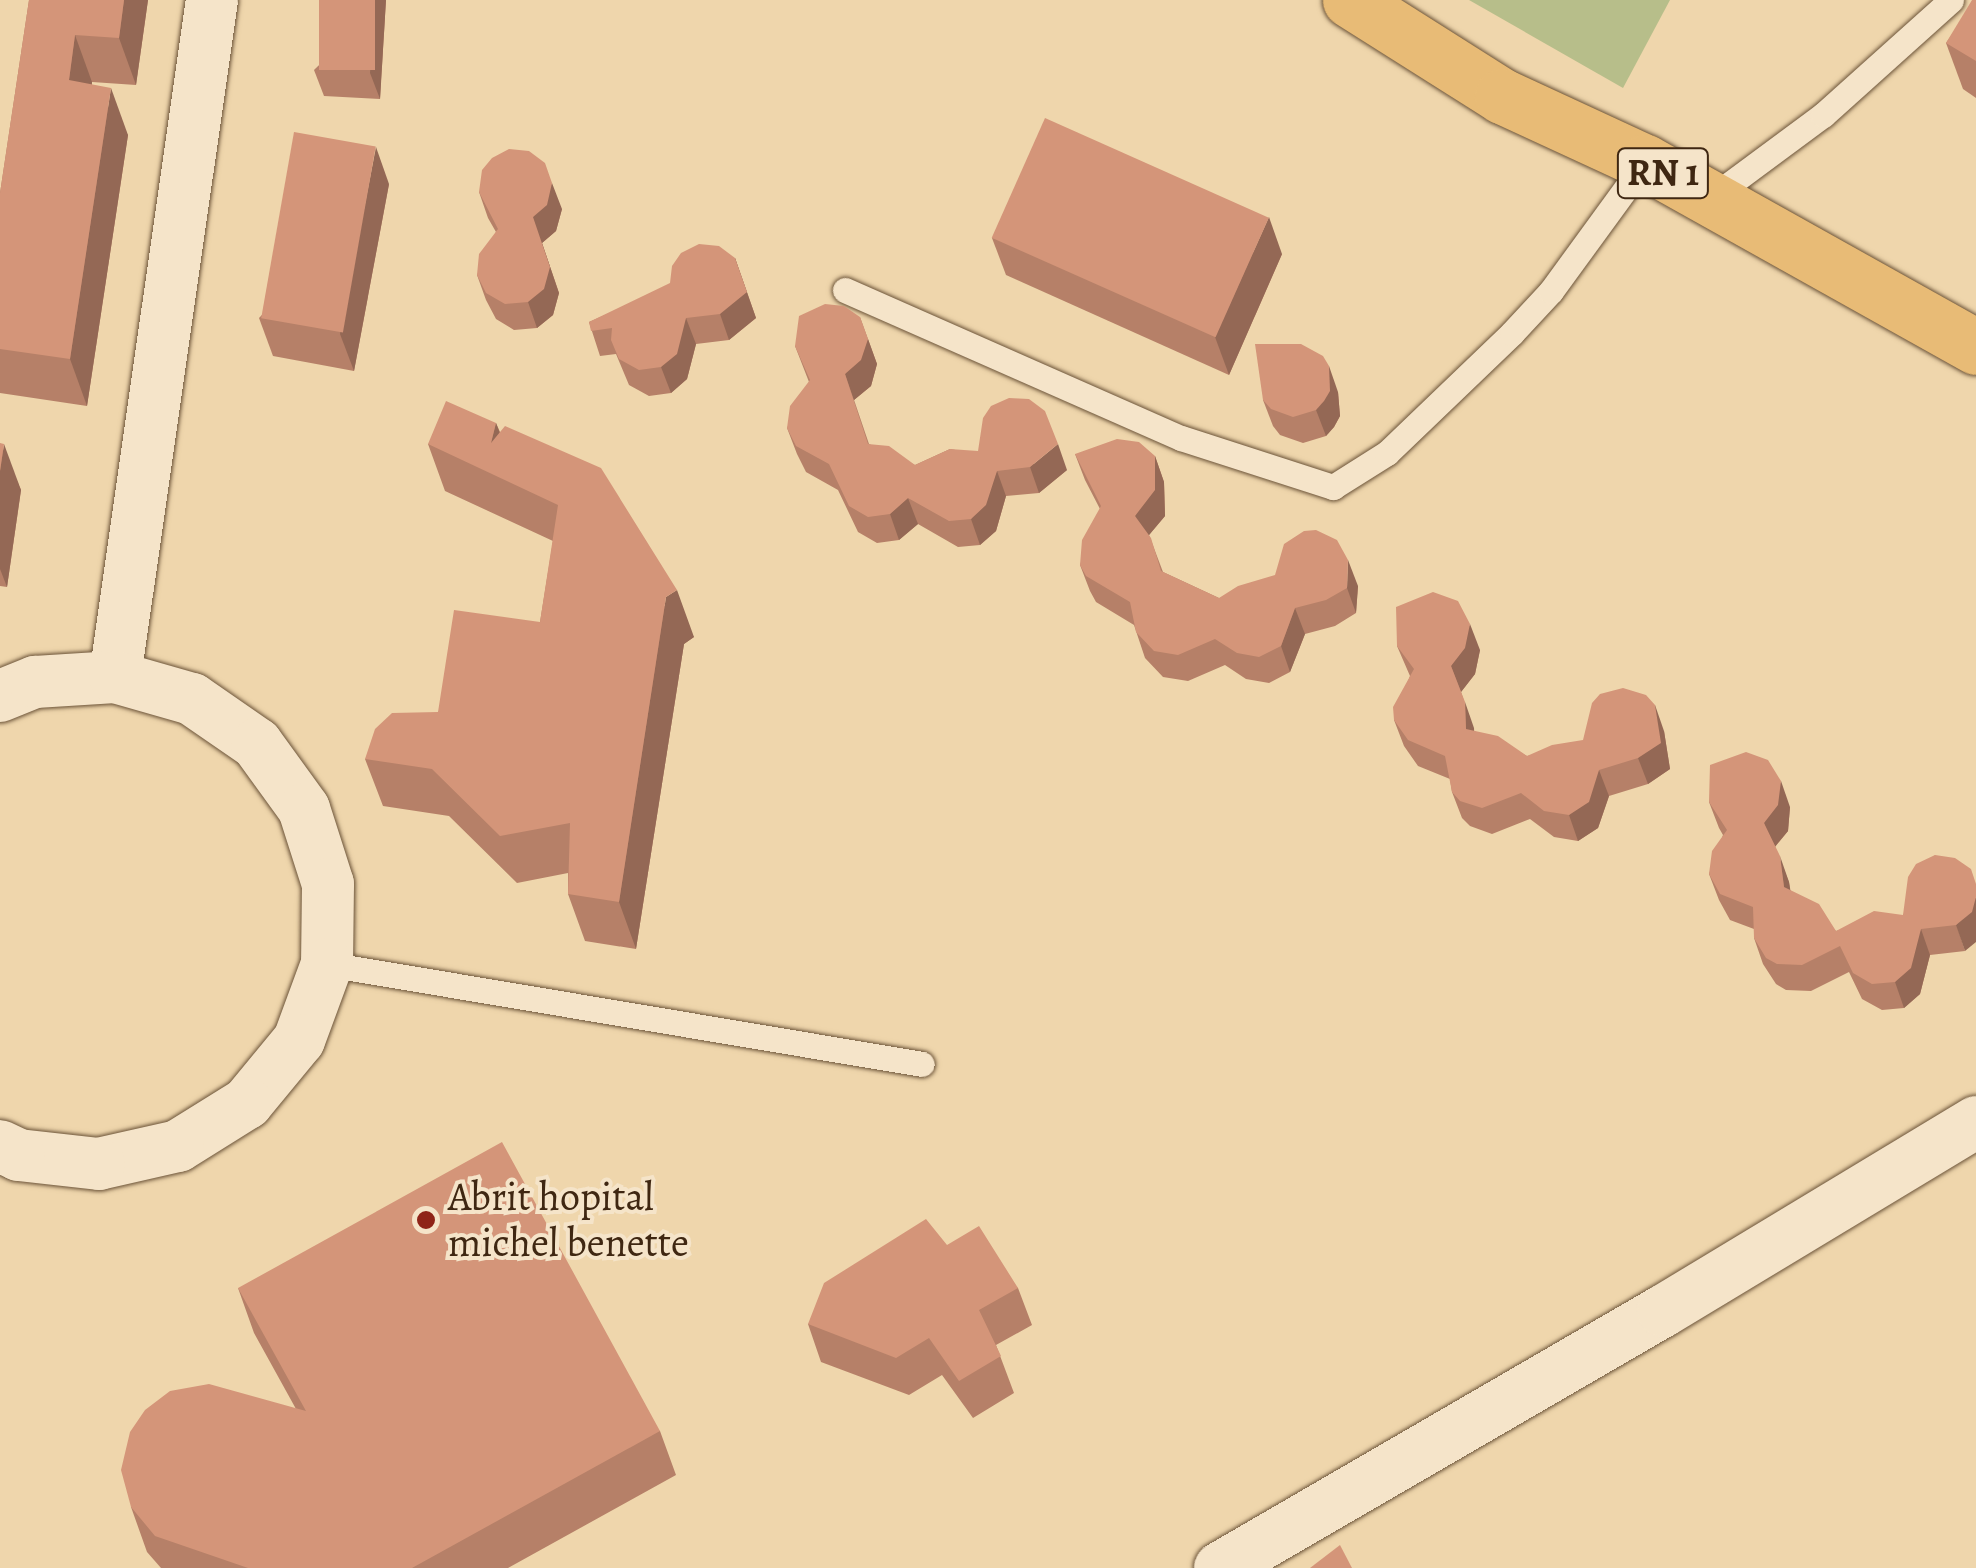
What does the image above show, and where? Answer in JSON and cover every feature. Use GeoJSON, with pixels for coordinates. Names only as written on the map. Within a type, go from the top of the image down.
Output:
{"type":"FeatureCollection","features":[{"type":"Feature","properties":{"kind":"main road","name":"RN 1"},"geometry":{"type":"LineString","coordinates":[[1350,0],[1502,96],[1646,162],[1708,201],[1976,347]]}},
{"type":"Feature","properties":{"kind":"street"},"geometry":{"type":"LineString","coordinates":[[115,677],[212,0]]}},
{"type":"Feature","properties":{"kind":"street"},"geometry":{"type":"LineString","coordinates":[[0,696],[35,682],[115,677],[192,699],[257,744],[304,808],[328,884],[327,964],[299,1040],[247,1103],[178,1146],[99,1164],[19,1155],[0,1146]]}},
{"type":"Feature","properties":{"kind":"street"},"geometry":{"type":"LineString","coordinates":[[1220,1568],[1663,1311],[1976,1122]]}},
{"type":"Feature","properties":{"kind":"lane"},"geometry":{"type":"LineString","coordinates":[[1708,201],[1823,114],[1951,0]]}},
{"type":"Feature","properties":{"kind":"lane"},"geometry":{"type":"LineString","coordinates":[[845,290],[1181,438],[1333,487],[1387,453],[1512,333],[1551,290],[1646,162]]}},
{"type":"Feature","properties":{"kind":"lane"},"geometry":{"type":"LineString","coordinates":[[327,964],[922,1064]]}},
{"type":"Feature","properties":{"kind":"green space"},"geometry":{"type":"Polygon","coordinates":[[[1469,0],[1670,0],[1623,88],[1469,0]]]}},
{"type":"Feature","properties":{"kind":"building"},"geometry":{"type":"Polygon","coordinates":[[[29,0],[124,0],[119,38],[75,35],[69,80],[111,88],[70,359],[0,349],[0,193],[29,0]]]}},
{"type":"Feature","properties":{"kind":"building"},"geometry":{"type":"Polygon","coordinates":[[[319,0],[375,0],[375,70],[319,70],[319,0]]]}},
{"type":"Feature","properties":{"kind":"building"},"geometry":{"type":"Polygon","coordinates":[[[1972,0],[1976,0],[1976,61],[1946,43],[1972,0]]]}},
{"type":"Feature","properties":{"kind":"building"},"geometry":{"type":"Polygon","coordinates":[[[1045,118],[1269,218],[1216,337],[992,238],[1045,118]]]}},
{"type":"Feature","properties":{"kind":"building"},"geometry":{"type":"Polygon","coordinates":[[[294,132],[376,146],[343,333],[261,318],[294,132]]]}},
{"type":"Feature","properties":{"kind":"building"},"geometry":{"type":"Polygon","coordinates":[[[509,149],[529,151],[545,163],[552,183],[547,205],[533,217],[550,267],[544,289],[528,302],[505,304],[486,293],[477,275],[479,254],[498,229],[479,192],[482,170],[492,158],[509,149]]]}},
{"type":"Feature","properties":{"kind":"building"},"geometry":{"type":"Polygon","coordinates":[[[699,244],[719,246],[735,258],[747,292],[720,314],[686,318],[677,354],[661,367],[639,370],[619,359],[611,340],[612,328],[591,331],[589,322],[670,283],[672,266],[681,253],[699,244]]]}},
{"type":"Feature","properties":{"kind":"building"},"geometry":{"type":"Polygon","coordinates":[[[825,304],[844,306],[860,317],[868,339],[861,360],[845,374],[868,444],[889,446],[915,465],[950,449],[978,451],[983,418],[991,406],[1009,398],[1029,399],[1045,411],[1058,444],[1030,467],[997,471],[986,505],[971,519],[949,521],[908,498],[890,514],[868,517],[849,506],[829,464],[796,446],[787,428],[790,406],[810,380],[795,346],[799,316],[825,304]]]}},
{"type":"Feature","properties":{"kind":"building"},"geometry":{"type":"Polygon","coordinates":[[[1255,344],[1301,344],[1323,356],[1329,366],[1330,391],[1316,410],[1293,417],[1271,409],[1263,400],[1255,344]]]}},
{"type":"Feature","properties":{"kind":"building"},"geometry":{"type":"Polygon","coordinates":[[[446,401],[496,423],[491,443],[505,426],[601,468],[677,590],[666,597],[619,902],[568,894],[570,823],[500,836],[432,769],[365,759],[375,729],[392,713],[438,712],[454,610],[540,622],[558,505],[428,444],[446,401]]]}},
{"type":"Feature","properties":{"kind":"building"},"geometry":{"type":"Polygon","coordinates":[[[1117,439],[1139,442],[1155,456],[1155,490],[1135,516],[1151,538],[1161,571],[1219,598],[1238,586],[1275,575],[1284,544],[1304,531],[1316,530],[1337,540],[1348,560],[1347,588],[1326,600],[1295,608],[1281,646],[1259,657],[1237,653],[1215,639],[1178,655],[1154,651],[1136,632],[1130,602],[1086,576],[1080,565],[1082,540],[1101,506],[1075,454],[1117,439]]]}},
{"type":"Feature","properties":{"kind":"building"},"geometry":{"type":"Polygon","coordinates":[[[1433,592],[1458,601],[1470,624],[1465,648],[1451,666],[1465,702],[1466,729],[1498,736],[1527,756],[1552,745],[1583,740],[1592,703],[1600,694],[1623,688],[1646,695],[1655,705],[1661,743],[1638,758],[1599,770],[1589,802],[1569,815],[1544,811],[1521,793],[1482,808],[1460,801],[1452,792],[1445,756],[1408,740],[1394,720],[1393,707],[1414,669],[1397,646],[1396,607],[1433,592]]]}},
{"type":"Feature","properties":{"kind":"building"},"geometry":{"type":"Polygon","coordinates":[[[1746,752],[1768,760],[1781,781],[1778,805],[1764,823],[1780,856],[1784,887],[1819,904],[1836,931],[1874,911],[1903,915],[1908,877],[1916,864],[1935,855],[1955,858],[1971,869],[1976,884],[1972,912],[1956,925],[1921,929],[1911,968],[1895,982],[1872,984],[1853,973],[1840,946],[1802,965],[1777,964],[1766,958],[1754,938],[1753,907],[1720,894],[1709,874],[1712,851],[1727,830],[1709,802],[1710,765],[1746,752]]]}},
{"type":"Feature","properties":{"kind":"building"},"geometry":{"type":"Polygon","coordinates":[[[502,1142],[660,1431],[412,1568],[248,1568],[155,1536],[131,1507],[121,1470],[130,1432],[145,1410],[170,1391],[209,1384],[306,1411],[238,1288],[502,1142]]]}},
{"type":"Feature","properties":{"kind":"building"},"geometry":{"type":"Polygon","coordinates":[[[926,1219],[947,1245],[979,1226],[1018,1288],[979,1310],[1001,1356],[959,1381],[929,1338],[896,1358],[808,1324],[824,1283],[926,1219]]]}},
{"type":"Feature","properties":{"kind":"building"},"geometry":{"type":"Polygon","coordinates":[[[1340,1545],[1352,1568],[1310,1568],[1340,1545]]]}},
{"type":"Feature","properties":{"kind":"place","name":"Abrit hopital michel benette"},"geometry":{"type":"Point","coordinates":[426,1220]}}]}
